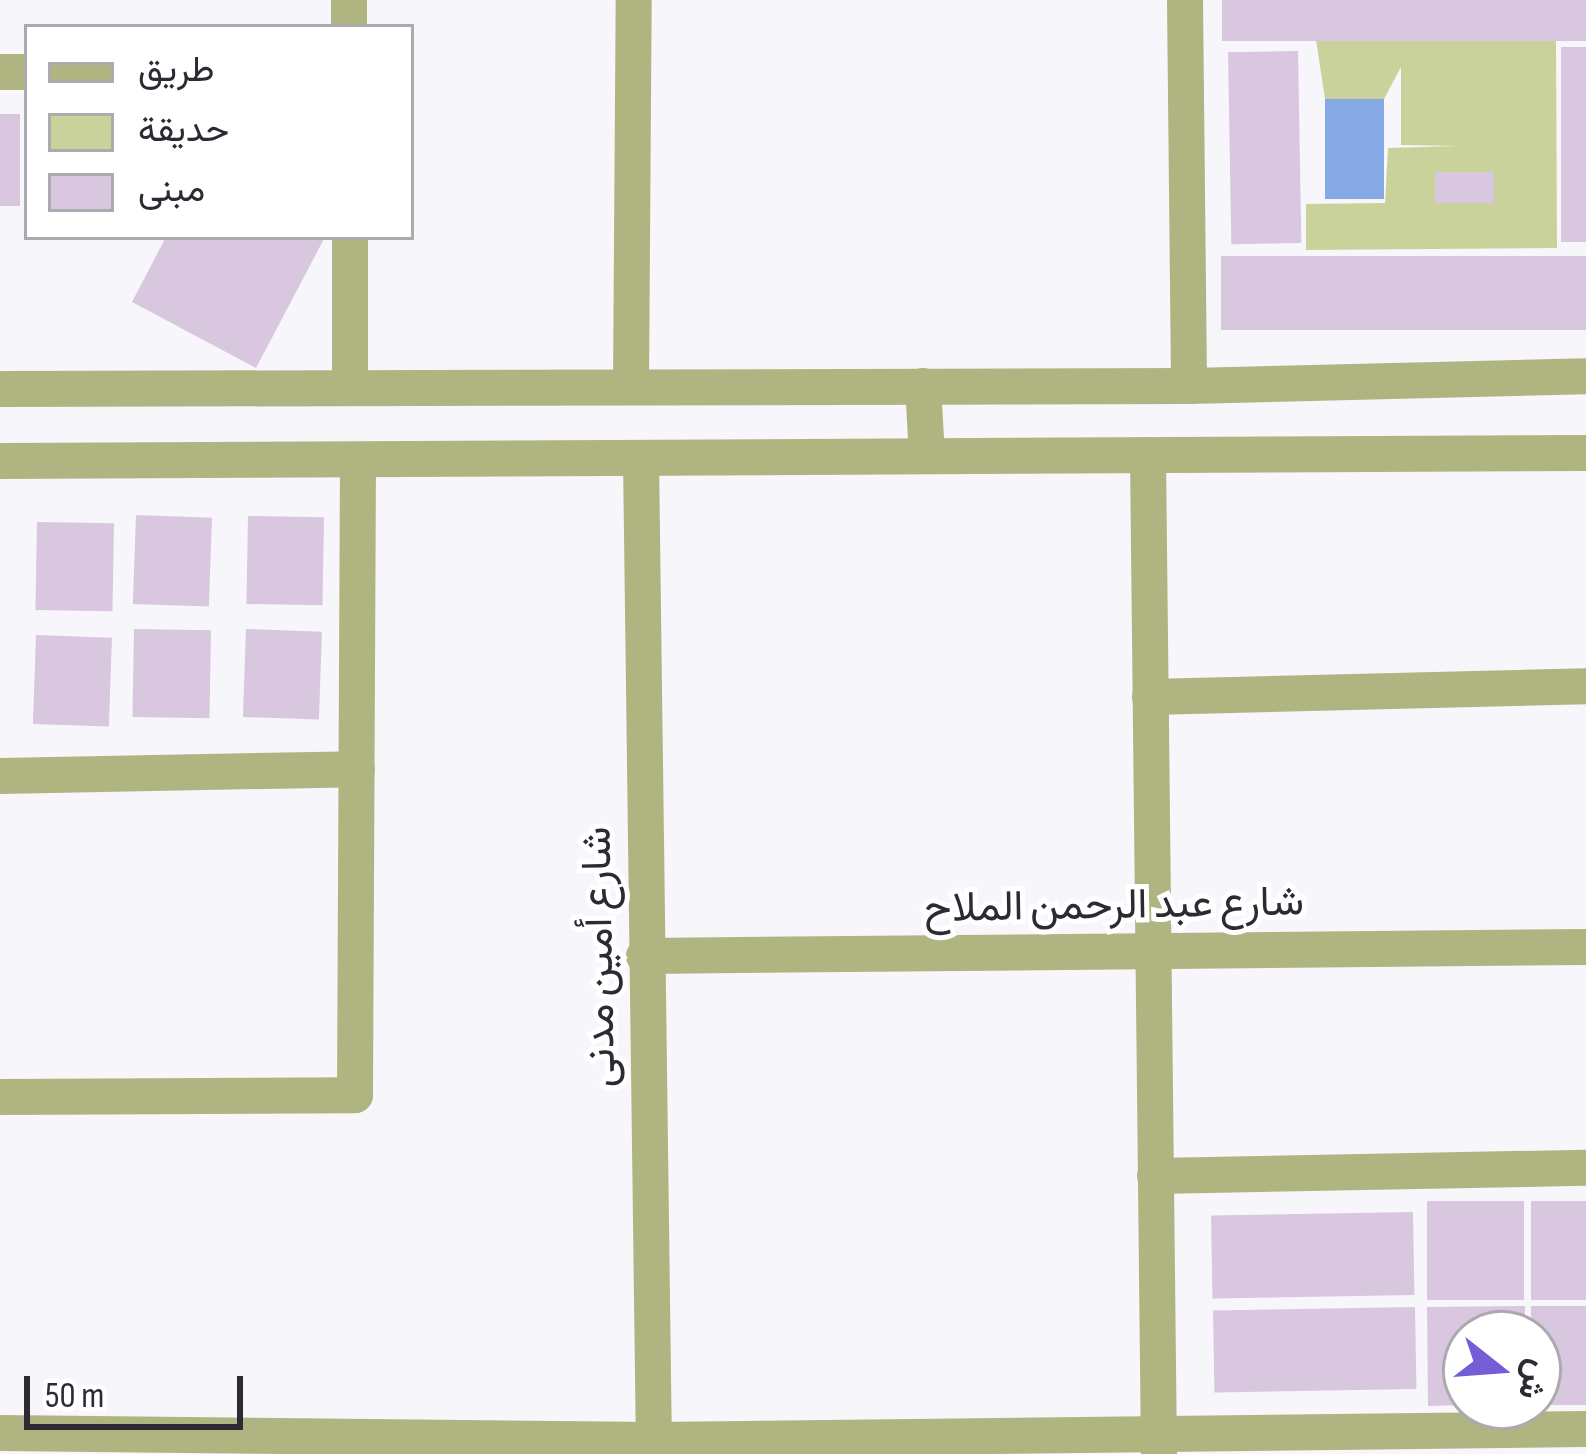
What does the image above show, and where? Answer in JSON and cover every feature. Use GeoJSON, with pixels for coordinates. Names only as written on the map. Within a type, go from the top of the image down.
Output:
{"type":"FeatureCollection","features":[{"type":"Feature","properties":{"kind":"street"},"geometry":{"type":"LineString","coordinates":[[631,386],[634,0]]}},
{"type":"Feature","properties":{"kind":"street"},"geometry":{"type":"LineString","coordinates":[[1185,0],[1189,386]]}},
{"type":"Feature","properties":{"kind":"street"},"geometry":{"type":"LineString","coordinates":[[350,240],[350,387]]}},
{"type":"Feature","properties":{"kind":"street"},"geometry":{"type":"LineString","coordinates":[[0,388],[1189,386],[1586,376]]}},
{"type":"Feature","properties":{"kind":"street"},"geometry":{"type":"LineString","coordinates":[[923,386],[927,456]]}},
{"type":"Feature","properties":{"kind":"street"},"geometry":{"type":"LineString","coordinates":[[0,461],[1586,453]]}},
{"type":"Feature","properties":{"kind":"street"},"geometry":{"type":"LineString","coordinates":[[1148,455],[1159,1444]]}},
{"type":"Feature","properties":{"kind":"street","name":"شارع أمين مدنى"},"geometry":{"type":"LineString","coordinates":[[641,458],[654,1447]]}},
{"type":"Feature","properties":{"kind":"street"},"geometry":{"type":"LineString","coordinates":[[0,1097],[355,1095],[358,460]]}},
{"type":"Feature","properties":{"kind":"street"},"geometry":{"type":"LineString","coordinates":[[1150,697],[1586,686]]}},
{"type":"Feature","properties":{"kind":"street"},"geometry":{"type":"LineString","coordinates":[[0,776],[357,769]]}},
{"type":"Feature","properties":{"kind":"street","name":"شارع عبد الرحمن الملاح"},"geometry":{"type":"LineString","coordinates":[[644,956],[1586,947]]}},
{"type":"Feature","properties":{"kind":"street"},"geometry":{"type":"LineString","coordinates":[[1155,1176],[1586,1168]]}},
{"type":"Feature","properties":{"kind":"street"},"geometry":{"type":"LineString","coordinates":[[0,1433],[145,1445],[654,1447],[1425,1442],[1586,1429]]}},
{"type":"Feature","properties":{"kind":"green space"},"geometry":{"type":"Polygon","coordinates":[[[1556,38],[1557,248],[1306,250],[1306,204],[1385,203],[1388,148],[1456,146],[1401,145],[1401,67],[1384,99],[1325,99],[1316,40],[1556,38]]]}},
{"type":"Feature","properties":{"kind":"water"},"geometry":{"type":"Polygon","coordinates":[[[1325,99],[1384,99],[1384,199],[1325,199],[1325,99]]]}},
{"type":"Feature","properties":{"kind":"building"},"geometry":{"type":"Polygon","coordinates":[[[1222,0],[1586,0],[1586,41],[1222,41],[1222,0]]]}},
{"type":"Feature","properties":{"kind":"building"},"geometry":{"type":"Polygon","coordinates":[[[1561,47],[1586,47],[1586,242],[1561,242],[1561,47]]]}},
{"type":"Feature","properties":{"kind":"building"},"geometry":{"type":"Polygon","coordinates":[[[1298,51],[1301,243],[1231,244],[1228,52],[1298,51]]]}},
{"type":"Feature","properties":{"kind":"building"},"geometry":{"type":"Polygon","coordinates":[[[0,114],[20,114],[20,206],[0,206],[0,114]]]}},
{"type":"Feature","properties":{"kind":"building"},"geometry":{"type":"Polygon","coordinates":[[[1435,172],[1494,172],[1494,203],[1435,203],[1435,172]]]}},
{"type":"Feature","properties":{"kind":"building"},"geometry":{"type":"Polygon","coordinates":[[[164,240],[323,240],[256,368],[132,302],[164,240]]]}},
{"type":"Feature","properties":{"kind":"building"},"geometry":{"type":"Polygon","coordinates":[[[1221,256],[1586,256],[1586,330],[1221,330],[1221,256]]]}},
{"type":"Feature","properties":{"kind":"building"},"geometry":{"type":"Polygon","coordinates":[[[136,515],[212,518],[209,607],[133,604],[136,515]]]}},
{"type":"Feature","properties":{"kind":"building"},"geometry":{"type":"Polygon","coordinates":[[[248,516],[324,517],[322,605],[246,604],[248,516]]]}},
{"type":"Feature","properties":{"kind":"building"},"geometry":{"type":"Polygon","coordinates":[[[37,522],[114,523],[112,611],[35,610],[37,522]]]}},
{"type":"Feature","properties":{"kind":"building"},"geometry":{"type":"Polygon","coordinates":[[[134,629],[211,630],[209,718],[132,717],[134,629]]]}},
{"type":"Feature","properties":{"kind":"building"},"geometry":{"type":"Polygon","coordinates":[[[246,629],[322,632],[319,720],[243,717],[246,629]]]}},
{"type":"Feature","properties":{"kind":"building"},"geometry":{"type":"Polygon","coordinates":[[[36,635],[112,638],[109,727],[33,724],[36,635]]]}},
{"type":"Feature","properties":{"kind":"building"},"geometry":{"type":"Polygon","coordinates":[[[1427,1201],[1524,1201],[1524,1300],[1427,1300],[1427,1201]]]}},
{"type":"Feature","properties":{"kind":"building"},"geometry":{"type":"Polygon","coordinates":[[[1531,1201],[1586,1201],[1586,1300],[1531,1300],[1531,1201]]]}},
{"type":"Feature","properties":{"kind":"building"},"geometry":{"type":"Polygon","coordinates":[[[1413,1212],[1414,1295],[1212,1299],[1211,1216],[1413,1212]]]}},
{"type":"Feature","properties":{"kind":"building"},"geometry":{"type":"Polygon","coordinates":[[[1525,1306],[1525,1310],[1442,1310],[1442,1406],[1428,1406],[1427,1307],[1525,1306]]]}},
{"type":"Feature","properties":{"kind":"building"},"geometry":{"type":"Polygon","coordinates":[[[1531,1306],[1586,1306],[1586,1405],[1562,1405],[1562,1310],[1531,1310],[1531,1306]]]}},
{"type":"Feature","properties":{"kind":"building"},"geometry":{"type":"Polygon","coordinates":[[[1415,1307],[1416,1389],[1214,1393],[1213,1311],[1415,1307]]]}}]}
